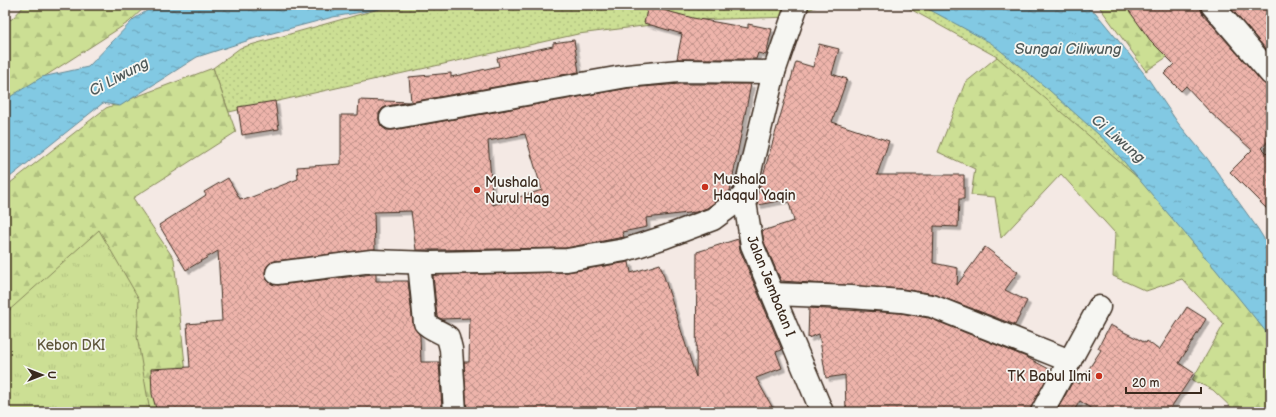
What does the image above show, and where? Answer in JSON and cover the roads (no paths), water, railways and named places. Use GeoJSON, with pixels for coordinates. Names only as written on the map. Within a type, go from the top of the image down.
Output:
{"type":"FeatureCollection","features":[{"type":"Feature","properties":{"kind":"street"},"geometry":{"type":"LineString","coordinates":[[1212,5],[1271,74]]}},
{"type":"Feature","properties":{"kind":"street","name":"Jalan Jembatan I"},"geometry":{"type":"LineString","coordinates":[[795,11],[774,72],[744,196],[752,245],[822,412]]}},
{"type":"Feature","properties":{"kind":"street"},"geometry":{"type":"LineString","coordinates":[[391,118],[627,76],[679,71],[774,72]]}},
{"type":"Feature","properties":{"kind":"street"},"geometry":{"type":"LineString","coordinates":[[276,273],[372,261],[419,263],[567,260],[625,250],[713,219],[744,196]]}},
{"type":"Feature","properties":{"kind":"street"},"geometry":{"type":"LineString","coordinates":[[419,263],[425,323],[430,329],[440,331],[448,337],[451,348],[455,412]]}},
{"type":"Feature","properties":{"kind":"street"},"geometry":{"type":"LineString","coordinates":[[773,294],[851,297],[901,301],[932,306],[1070,360]]}},
{"type":"Feature","properties":{"kind":"street"},"geometry":{"type":"LineString","coordinates":[[1042,412],[1099,307]]}},
{"type":"Feature","properties":{"kind":"water","name":"Ci Liwung"},"geometry":{"type":"Polygon","coordinates":[[[156,5],[402,5],[333,17],[265,35],[197,57],[120,106],[103,103],[5,181],[5,100],[42,77],[88,67],[134,19],[156,5]]]}},
{"type":"Feature","properties":{"kind":"water","name":"Sungai Ciliwung"},"geometry":{"type":"Polygon","coordinates":[[[921,5],[1080,5],[1095,12],[1149,80],[1178,123],[1207,158],[1258,229],[1271,250],[1271,338],[1216,270],[1108,143],[1049,90],[991,43],[921,5]]]}},
{"type":"Feature","properties":{"kind":"place","name":"Mushala Haqqul Yaqin"},"geometry":{"type":"Point","coordinates":[705,187]}},
{"type":"Feature","properties":{"kind":"place","name":"Mushala Nurul Hag"},"geometry":{"type":"Point","coordinates":[477,190]}},
{"type":"Feature","properties":{"kind":"place","name":"TK Babul Ilmi"},"geometry":{"type":"Point","coordinates":[1099,376]}},
{"type":"Feature","properties":{"kind":"park label","name":"Kebon DKI"},"geometry":{"type":"Point","coordinates":[71,345]}}]}
